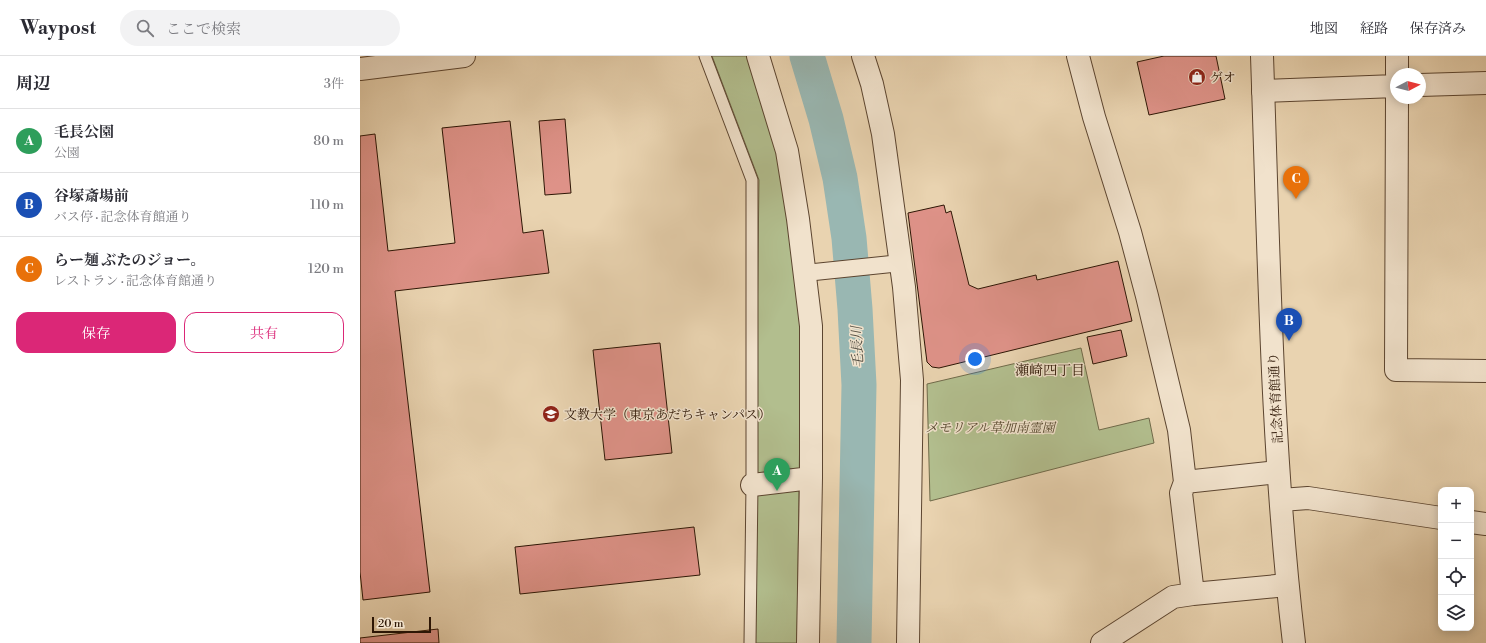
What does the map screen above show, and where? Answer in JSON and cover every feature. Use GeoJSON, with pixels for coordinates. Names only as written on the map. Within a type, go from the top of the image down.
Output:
{"type":"FeatureCollection","features":[{"type":"Feature","properties":{"kind":"street"},"geometry":{"type":"LineString","coordinates":[[360,69],[464,56]]}},
{"type":"Feature","properties":{"kind":"street"},"geometry":{"type":"LineString","coordinates":[[758,56],[787,151],[798,219],[812,272],[811,478],[808,643]]}},
{"type":"Feature","properties":{"kind":"street"},"geometry":{"type":"LineString","coordinates":[[863,56],[872,84],[883,134],[912,380],[908,643]]}},
{"type":"Feature","properties":{"kind":"street"},"geometry":{"type":"LineString","coordinates":[[1078,56],[1094,117],[1130,232],[1179,430],[1185,482],[1181,493],[1193,594]]}},
{"type":"Feature","properties":{"kind":"street","name":"記念体育館通り"},"geometry":{"type":"LineString","coordinates":[[1262,56],[1278,472],[1287,585],[1294,643]]}},
{"type":"Feature","properties":{"kind":"street"},"geometry":{"type":"LineString","coordinates":[[1397,68],[1398,56]]}},
{"type":"Feature","properties":{"kind":"street"},"geometry":{"type":"LineString","coordinates":[[1426,85],[1486,83]]}},
{"type":"Feature","properties":{"kind":"street"},"geometry":{"type":"LineString","coordinates":[[1263,91],[1390,86]]}},
{"type":"Feature","properties":{"kind":"street"},"geometry":{"type":"LineString","coordinates":[[1397,104],[1396,370],[1486,371]]}},
{"type":"Feature","properties":{"kind":"street"},"geometry":{"type":"LineString","coordinates":[[812,272],[897,263]]}},
{"type":"Feature","properties":{"kind":"street"},"geometry":{"type":"LineString","coordinates":[[1185,482],[1278,472]]}},
{"type":"Feature","properties":{"kind":"street"},"geometry":{"type":"LineString","coordinates":[[752,485],[811,478]]}},
{"type":"Feature","properties":{"kind":"street"},"geometry":{"type":"LineString","coordinates":[[1280,500],[1308,498],[1438,518]]}},
{"type":"Feature","properties":{"kind":"street"},"geometry":{"type":"LineString","coordinates":[[1474,522],[1486,524]]}},
{"type":"Feature","properties":{"kind":"street"},"geometry":{"type":"LineString","coordinates":[[1102,643],[1173,597],[1287,585]]}},
{"type":"Feature","properties":{"kind":"lane"},"geometry":{"type":"LineString","coordinates":[[705,56],[752,180],[752,485],[750,643]]}},
{"type":"Feature","properties":{"kind":"green space"},"geometry":{"type":"Polygon","coordinates":[[[712,56],[747,56],[778,157],[792,233],[801,340],[797,643],[753,643],[759,180],[712,56]]]}},
{"type":"Feature","properties":{"kind":"green space","name":"メモリアル草加南霊園"},"geometry":{"type":"Polygon","coordinates":[[[1081,348],[1099,430],[1149,418],[1154,443],[930,501],[927,384],[1081,348]]]}},
{"type":"Feature","properties":{"kind":"building"},"geometry":{"type":"Polygon","coordinates":[[[1164,56],[1216,56],[1225,99],[1149,115],[1137,62],[1164,56]]]}},
{"type":"Feature","properties":{"kind":"building"},"geometry":{"type":"Polygon","coordinates":[[[565,119],[571,193],[545,195],[539,121],[565,119]]]}},
{"type":"Feature","properties":{"kind":"building"},"geometry":{"type":"Polygon","coordinates":[[[510,121],[523,233],[543,230],[549,273],[395,291],[430,592],[363,600],[360,572],[360,136],[375,134],[388,251],[455,243],[442,128],[510,121]]]}},
{"type":"Feature","properties":{"kind":"building"},"geometry":{"type":"Polygon","coordinates":[[[944,205],[946,213],[951,211],[969,285],[978,289],[1036,275],[1037,280],[1118,261],[1132,321],[939,368],[932,367],[927,362],[908,213],[944,205]]]}},
{"type":"Feature","properties":{"kind":"building"},"geometry":{"type":"Polygon","coordinates":[[[1121,330],[1127,356],[1093,364],[1087,337],[1121,330]]]}},
{"type":"Feature","properties":{"kind":"building"},"geometry":{"type":"Polygon","coordinates":[[[660,343],[672,453],[605,460],[593,350],[660,343]]]}},
{"type":"Feature","properties":{"kind":"building"},"geometry":{"type":"Polygon","coordinates":[[[694,527],[700,575],[520,594],[515,547],[694,527]]]}},
{"type":"Feature","properties":{"kind":"building"},"geometry":{"type":"Polygon","coordinates":[[[438,629],[439,643],[360,643],[360,638],[438,629]]]}},
{"type":"Feature","properties":{"kind":"waterway","name":"毛長川"},"geometry":{"type":"LineString","coordinates":[[807,56],[826,119],[840,178],[849,238],[855,309],[859,385],[854,643]]}},
{"type":"Feature","properties":{"kind":"place","name":"ゲオ"},"geometry":{"type":"Point","coordinates":[1197,77]}},
{"type":"Feature","properties":{"kind":"place","name":"らー麺 ぶたのジョー。"},"geometry":{"type":"Point","coordinates":[1296,199]}},
{"type":"Feature","properties":{"kind":"place","name":"谷塚斎場前"},"geometry":{"type":"Point","coordinates":[1289,341]}},
{"type":"Feature","properties":{"kind":"place","name":"文教大学（東京あだちキャンパス）"},"geometry":{"type":"Point","coordinates":[551,414]}},
{"type":"Feature","properties":{"kind":"place","name":"毛長公園"},"geometry":{"type":"Point","coordinates":[777,491]}},
{"type":"Feature","properties":{"kind":"district","name":"瀬崎四丁目"},"geometry":{"type":"Point","coordinates":[1050,370]}}]}
